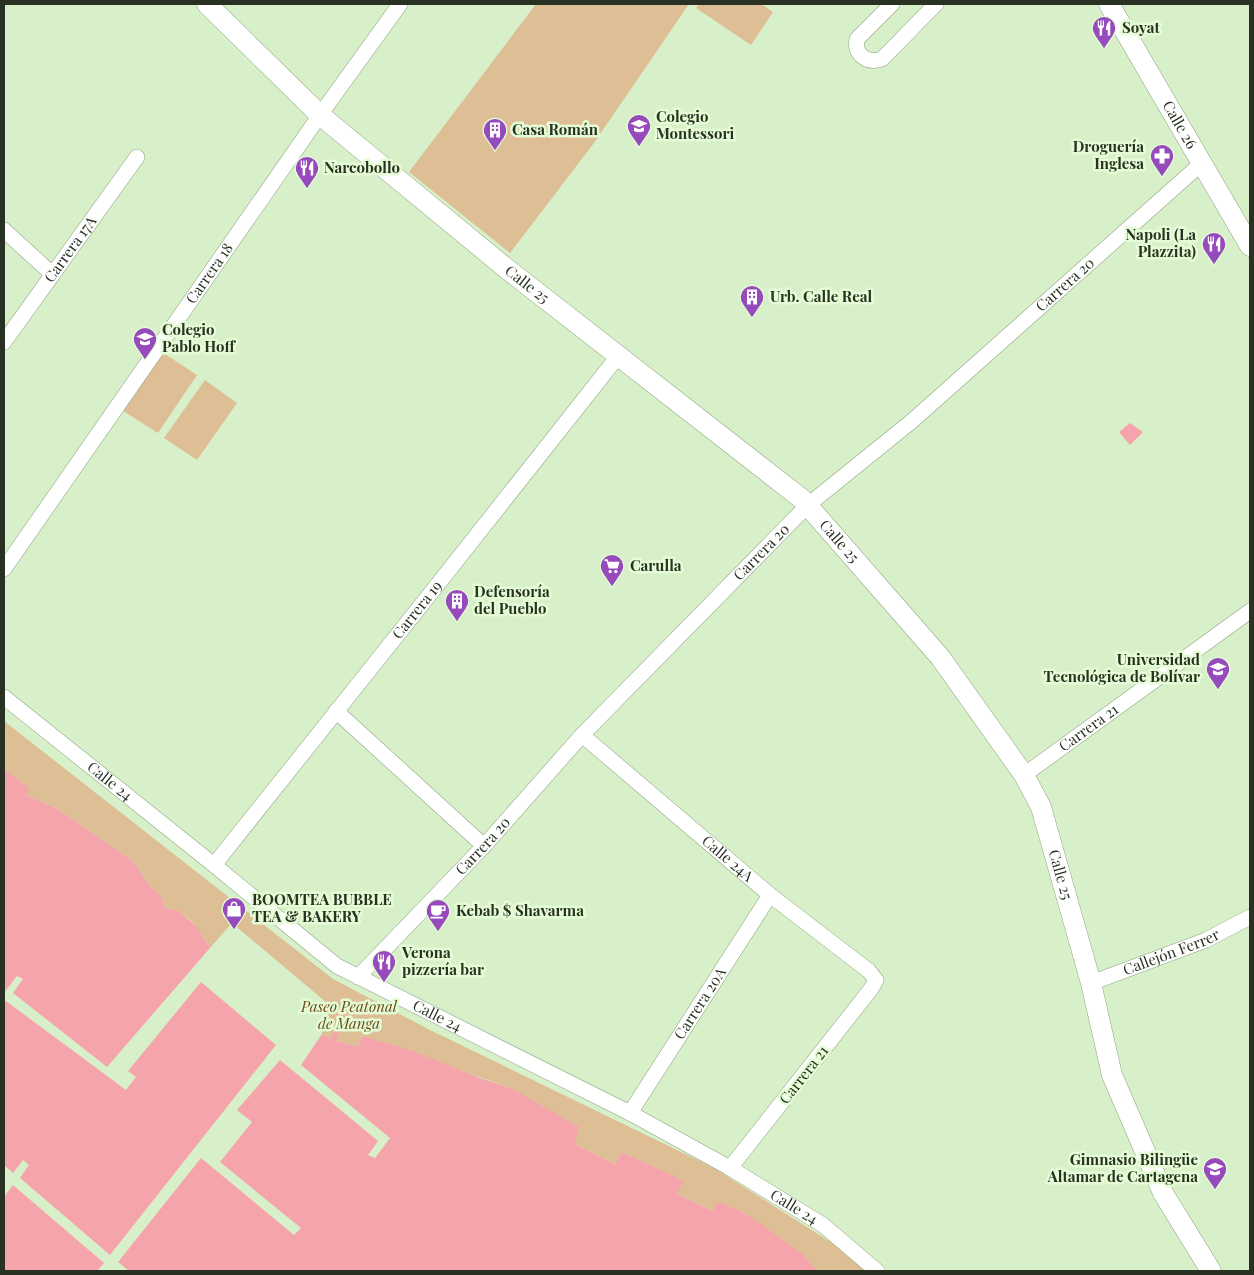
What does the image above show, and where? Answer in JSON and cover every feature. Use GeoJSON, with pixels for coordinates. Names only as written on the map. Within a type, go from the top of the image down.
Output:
{"type":"FeatureCollection","features":[{"type":"Feature","properties":{"kind":"main road","name":"Calle 25"},"geometry":{"type":"LineString","coordinates":[[207,4],[320,115],[507,269],[618,354],[808,505],[940,657],[1024,775],[1041,806],[1091,983],[1112,1075],[1163,1193],[1211,1271]]}},
{"type":"Feature","properties":{"kind":"main road","name":"Calle 26"},"geometry":{"type":"LineString","coordinates":[[1110,4],[1202,163],[1248,237]]}},
{"type":"Feature","properties":{"kind":"street","name":"Carrera 18"},"geometry":{"type":"LineString","coordinates":[[4,569],[320,115],[400,4]]}},
{"type":"Feature","properties":{"kind":"street"},"geometry":{"type":"LineString","coordinates":[[892,4],[857,38],[857,49],[862,57],[872,61],[882,59],[936,4]]}},
{"type":"Feature","properties":{"kind":"street","name":"Carrera 17A"},"geometry":{"type":"LineString","coordinates":[[4,342],[136,157]]}},
{"type":"Feature","properties":{"kind":"street","name":"Carrera 20"},"geometry":{"type":"LineString","coordinates":[[358,977],[484,846],[582,735],[808,505],[912,421],[1202,163]]}},
{"type":"Feature","properties":{"kind":"street"},"geometry":{"type":"LineString","coordinates":[[4,230],[52,274]]}},
{"type":"Feature","properties":{"kind":"street","name":"Carrera 19"},"geometry":{"type":"LineString","coordinates":[[214,865],[618,354]]}},
{"type":"Feature","properties":{"kind":"street","name":"Carrera 21"},"geometry":{"type":"LineString","coordinates":[[1024,775],[1250,611]]}},
{"type":"Feature","properties":{"kind":"street","name":"Calle 24"},"geometry":{"type":"LineString","coordinates":[[4,698],[214,865],[337,966],[630,1113],[730,1168],[823,1225],[877,1271]]}},
{"type":"Feature","properties":{"kind":"street"},"geometry":{"type":"LineString","coordinates":[[336,711],[484,846]]}},
{"type":"Feature","properties":{"kind":"street","name":"Calle 24A"},"geometry":{"type":"LineString","coordinates":[[582,735],[770,894],[869,971],[876,980]]}},
{"type":"Feature","properties":{"kind":"street","name":"Carrera 20A"},"geometry":{"type":"LineString","coordinates":[[630,1113],[770,894]]}},
{"type":"Feature","properties":{"kind":"street","name":"Callejón Ferrer"},"geometry":{"type":"LineString","coordinates":[[1091,983],[1206,940],[1250,918]]}},
{"type":"Feature","properties":{"kind":"street","name":"Carrera 21"},"geometry":{"type":"LineString","coordinates":[[730,1168],[871,989],[876,980]]}},
{"type":"Feature","properties":{"kind":"green space","name":"Casa Román"},"geometry":{"type":"Polygon","coordinates":[[[536,4],[689,4],[594,143],[510,253],[409,172],[536,4]]]}},
{"type":"Feature","properties":{"kind":"green space"},"geometry":{"type":"Polygon","coordinates":[[[699,4],[761,4],[773,12],[751,45],[696,8],[699,4]]]}},
{"type":"Feature","properties":{"kind":"green space"},"geometry":{"type":"Polygon","coordinates":[[[162,352],[197,375],[158,433],[123,411],[162,352]]]}},
{"type":"Feature","properties":{"kind":"green space"},"geometry":{"type":"Polygon","coordinates":[[[205,380],[237,403],[197,460],[164,438],[205,380]]]}},
{"type":"Feature","properties":{"kind":"green space","name":"Paseo Peatonal de Manga"},"geometry":{"type":"Polygon","coordinates":[[[4,721],[333,979],[430,1030],[714,1168],[867,1265],[873,1271],[818,1271],[801,1254],[741,1211],[713,1211],[677,1194],[683,1181],[622,1152],[615,1164],[575,1144],[511,1088],[362,1036],[358,1047],[333,1040],[322,1034],[327,1003],[232,923],[210,948],[197,927],[187,917],[174,910],[165,908],[162,897],[150,886],[133,861],[56,808],[26,795],[28,788],[4,769],[4,721]]]}},
{"type":"Feature","properties":{"kind":"shaded area"},"geometry":{"type":"Polygon","coordinates":[[[1130,423],[1143,432],[1130,445],[1119,432],[1130,423]]]}},
{"type":"Feature","properties":{"kind":"shaded area"},"geometry":{"type":"Polygon","coordinates":[[[4,769],[29,788],[26,795],[56,808],[133,861],[150,886],[162,897],[165,908],[179,911],[197,927],[210,948],[107,1067],[13,993],[23,979],[17,976],[4,993],[4,769]]]}},
{"type":"Feature","properties":{"kind":"shaded area"},"geometry":{"type":"Polygon","coordinates":[[[201,982],[276,1045],[110,1255],[20,1178],[29,1165],[23,1160],[13,1173],[4,1165],[4,1004],[6,1001],[126,1090],[136,1077],[128,1071],[201,982]]]}},
{"type":"Feature","properties":{"kind":"shaded area"},"geometry":{"type":"Polygon","coordinates":[[[322,1034],[333,1040],[358,1047],[362,1036],[413,1051],[480,1078],[511,1088],[579,1127],[575,1144],[615,1164],[622,1152],[684,1181],[677,1194],[713,1211],[718,1202],[741,1211],[802,1254],[818,1271],[129,1271],[118,1262],[201,1158],[294,1235],[301,1228],[220,1162],[252,1122],[237,1110],[280,1060],[378,1141],[368,1155],[375,1158],[390,1138],[301,1065],[322,1034]]]}},
{"type":"Feature","properties":{"kind":"shaded area"},"geometry":{"type":"Polygon","coordinates":[[[13,1185],[104,1263],[97,1271],[4,1271],[4,1197],[13,1185]]]}},
{"type":"Feature","properties":{"kind":"waterway"},"geometry":{"type":"LineString","coordinates":[[333,1040],[345,1007]]}},
{"type":"Feature","properties":{"kind":"place","name":"Soyat"},"geometry":{"type":"Point","coordinates":[1104,49]}},
{"type":"Feature","properties":{"kind":"place","name":"Colegio Montessori"},"geometry":{"type":"Point","coordinates":[639,147]}},
{"type":"Feature","properties":{"kind":"place","name":"Casa Román"},"geometry":{"type":"Point","coordinates":[495,151]}},
{"type":"Feature","properties":{"kind":"place","name":"Droguería Inglesa"},"geometry":{"type":"Point","coordinates":[1162,177]}},
{"type":"Feature","properties":{"kind":"place","name":"Narcobollo"},"geometry":{"type":"Point","coordinates":[307,189]}},
{"type":"Feature","properties":{"kind":"place","name":"Napoli (La Plazzita)"},"geometry":{"type":"Point","coordinates":[1214,265]}},
{"type":"Feature","properties":{"kind":"place","name":"Urb. Calle Real"},"geometry":{"type":"Point","coordinates":[752,318]}},
{"type":"Feature","properties":{"kind":"place","name":"Colegio Pablo Hoff"},"geometry":{"type":"Point","coordinates":[145,360]}},
{"type":"Feature","properties":{"kind":"place","name":"Carulla"},"geometry":{"type":"Point","coordinates":[612,587]}},
{"type":"Feature","properties":{"kind":"place","name":"Defensoría del Pueblo"},"geometry":{"type":"Point","coordinates":[457,622]}},
{"type":"Feature","properties":{"kind":"place","name":"Universidad Tecnológica de Bolívar"},"geometry":{"type":"Point","coordinates":[1218,690]}},
{"type":"Feature","properties":{"kind":"place","name":"BOOMTEA BUBBLE TEA & BAKERY"},"geometry":{"type":"Point","coordinates":[234,930]}},
{"type":"Feature","properties":{"kind":"place","name":"Kebab $ Shavarma"},"geometry":{"type":"Point","coordinates":[438,932]}},
{"type":"Feature","properties":{"kind":"place","name":"Verona pizzería bar"},"geometry":{"type":"Point","coordinates":[384,983]}},
{"type":"Feature","properties":{"kind":"place","name":"Gimnasio Bilingüe Altamar de Cartagena"},"geometry":{"type":"Point","coordinates":[1215,1190]}}]}
